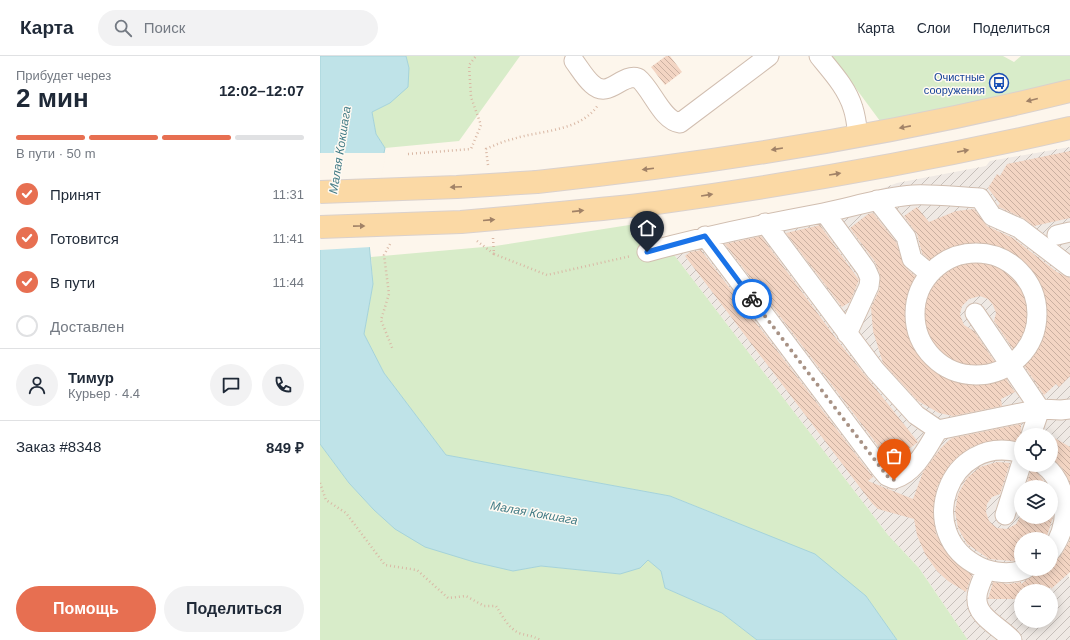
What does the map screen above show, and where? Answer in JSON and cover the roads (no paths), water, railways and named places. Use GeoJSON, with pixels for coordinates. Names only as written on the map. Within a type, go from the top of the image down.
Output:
{"type":"FeatureCollection","features":[{"type":"Feature","properties":{"kind":"main road"},"geometry":{"type":"LineString","coordinates":[[320,192],[457,188],[537,182],[700,162],[858,136],[983,112],[1070,91]]}},
{"type":"Feature","properties":{"kind":"main road"},"geometry":{"type":"LineString","coordinates":[[320,227],[461,222],[655,203],[858,170],[992,146],[1070,128]]}},
{"type":"Feature","properties":{"kind":"lane"},"geometry":{"type":"LineString","coordinates":[[574,61],[592,84],[603,89],[616,86],[629,77],[638,78],[667,116],[680,123],[769,56]]}},
{"type":"Feature","properties":{"kind":"lane"},"geometry":{"type":"LineString","coordinates":[[819,56],[839,82],[854,109],[858,136]]}},
{"type":"Feature","properties":{"kind":"lane"},"geometry":{"type":"LineString","coordinates":[[647,252],[705,236],[765,223],[825,213],[877,200],[914,195],[980,198],[992,216],[1019,228],[1070,267]]}},
{"type":"Feature","properties":{"kind":"lane"},"geometry":{"type":"LineString","coordinates":[[877,200],[906,237],[912,259],[930,274]]}},
{"type":"Feature","properties":{"kind":"lane"},"geometry":{"type":"LineString","coordinates":[[825,213],[866,269],[870,278],[869,286],[847,334]]}},
{"type":"Feature","properties":{"kind":"lane"},"geometry":{"type":"LineString","coordinates":[[765,223],[874,370],[898,398],[916,415],[938,430]]}},
{"type":"Feature","properties":{"kind":"lane"},"geometry":{"type":"LineString","coordinates":[[705,236],[887,476],[894,480],[907,472],[917,462],[938,430],[1040,409],[1070,409]]}},
{"type":"Feature","properties":{"kind":"lane"},"geometry":{"type":"LineString","coordinates":[[966,253],[985,254],[1002,259],[1018,269],[1029,284],[1036,301],[1037,319],[1033,337],[1024,353],[1010,365],[994,373],[982,375],[958,373],[941,365],[928,353],[918,337],[914,319],[916,300],[922,283],[934,269],[949,259],[966,253]]}},
{"type":"Feature","properties":{"kind":"lane"},"geometry":{"type":"LineString","coordinates":[[975,314],[1040,409]]}},
{"type":"Feature","properties":{"kind":"lane"},"geometry":{"type":"LineString","coordinates":[[1033,428],[1040,409]]}},
{"type":"Feature","properties":{"kind":"lane"},"geometry":{"type":"LineString","coordinates":[[1014,451],[995,451],[978,456],[962,466],[951,480],[944,498],[943,516],[947,534],[953,544],[970,562],[986,570],[1004,573],[1014,571]]}},
{"type":"Feature","properties":{"kind":"lane"},"geometry":{"type":"LineString","coordinates":[[1005,515],[1019,472]]}},
{"type":"Feature","properties":{"kind":"lane"},"geometry":{"type":"LineString","coordinates":[[1050,472],[1057,481],[1064,498],[1065,516],[1061,534],[1058,539]]}},
{"type":"Feature","properties":{"kind":"lane"},"geometry":{"type":"LineString","coordinates":[[986,570],[977,597],[977,602],[982,613],[1012,640]]}},
{"type":"Feature","properties":{"kind":"water","name":"Малая Кокшага"},"geometry":{"type":"Polygon","coordinates":[[[320,56],[406,56],[409,68],[408,87],[390,103],[372,112],[376,134],[385,148],[368,233],[373,284],[364,334],[384,373],[446,455],[670,496],[815,554],[866,596],[897,640],[757,640],[722,613],[665,588],[661,571],[648,560],[640,568],[620,574],[541,566],[513,571],[474,562],[425,547],[395,529],[374,510],[349,483],[320,444],[320,56]]]}},
{"type":"Feature","properties":{"kind":"place","name":"Очистные сооружения"},"geometry":{"type":"Point","coordinates":[999,83]}}]}
